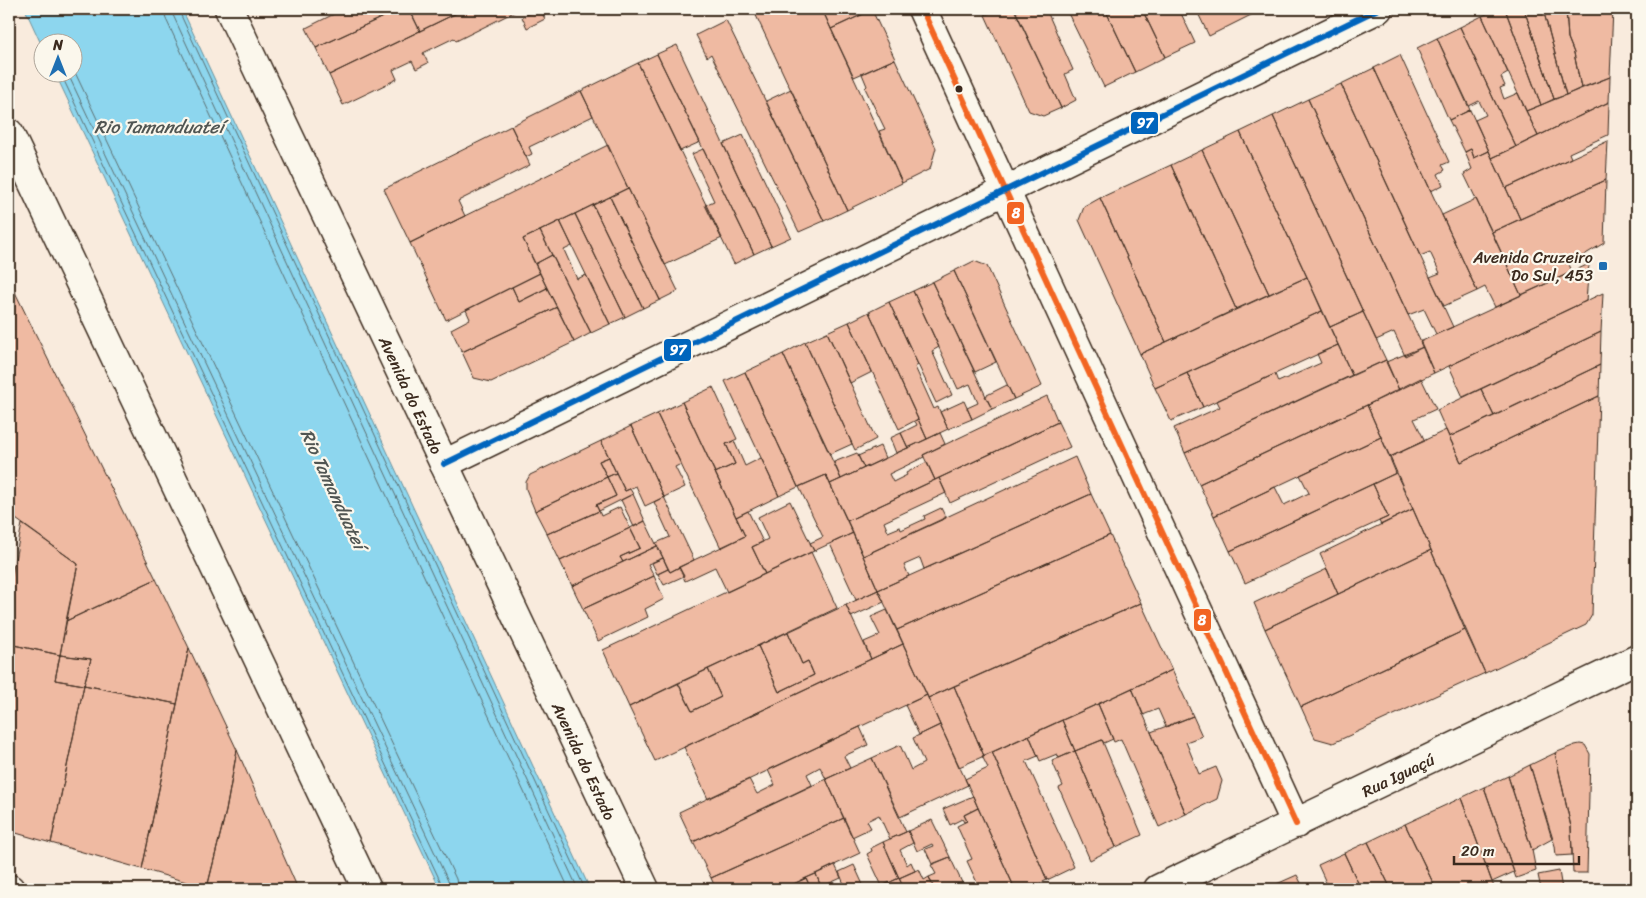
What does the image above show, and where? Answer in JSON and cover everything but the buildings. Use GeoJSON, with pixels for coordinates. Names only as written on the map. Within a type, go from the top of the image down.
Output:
{"type":"FeatureCollection","features":[{"type":"Feature","properties":{"kind":"main road","name":"Avenida do Estado"},"geometry":{"type":"LineString","coordinates":[[229,9],[644,889]]}},
{"type":"Feature","properties":{"kind":"main road"},"geometry":{"type":"LineString","coordinates":[[922,9],[1296,824]]}},
{"type":"Feature","properties":{"kind":"main road"},"geometry":{"type":"LineString","coordinates":[[444,464],[1378,9]]}},
{"type":"Feature","properties":{"kind":"main road"},"geometry":{"type":"LineString","coordinates":[[9,133],[367,889]]}},
{"type":"Feature","properties":{"kind":"main road","name":"Rua Iguaçú"},"geometry":{"type":"LineString","coordinates":[[1158,889],[1637,658]]}},
{"type":"Feature","properties":{"kind":"water","name":"Rio Tamanduateí"},"geometry":{"type":"Polygon","coordinates":[[[25,9],[182,9],[590,889],[440,889],[59,82],[82,82],[82,32],[36,32],[25,9]]]}},
{"type":"Feature","properties":{"kind":"transit line","name":"8"},"geometry":{"type":"LineString","coordinates":[[922,9],[1296,824]]}},
{"type":"Feature","properties":{"kind":"transit line","name":"97"},"geometry":{"type":"LineString","coordinates":[[444,464],[1378,9]]}},
{"type":"Feature","properties":{"kind":"place","name":"Avenida Cruzeiro Do Sul, 453"},"geometry":{"type":"Point","coordinates":[1603,266]}}]}
